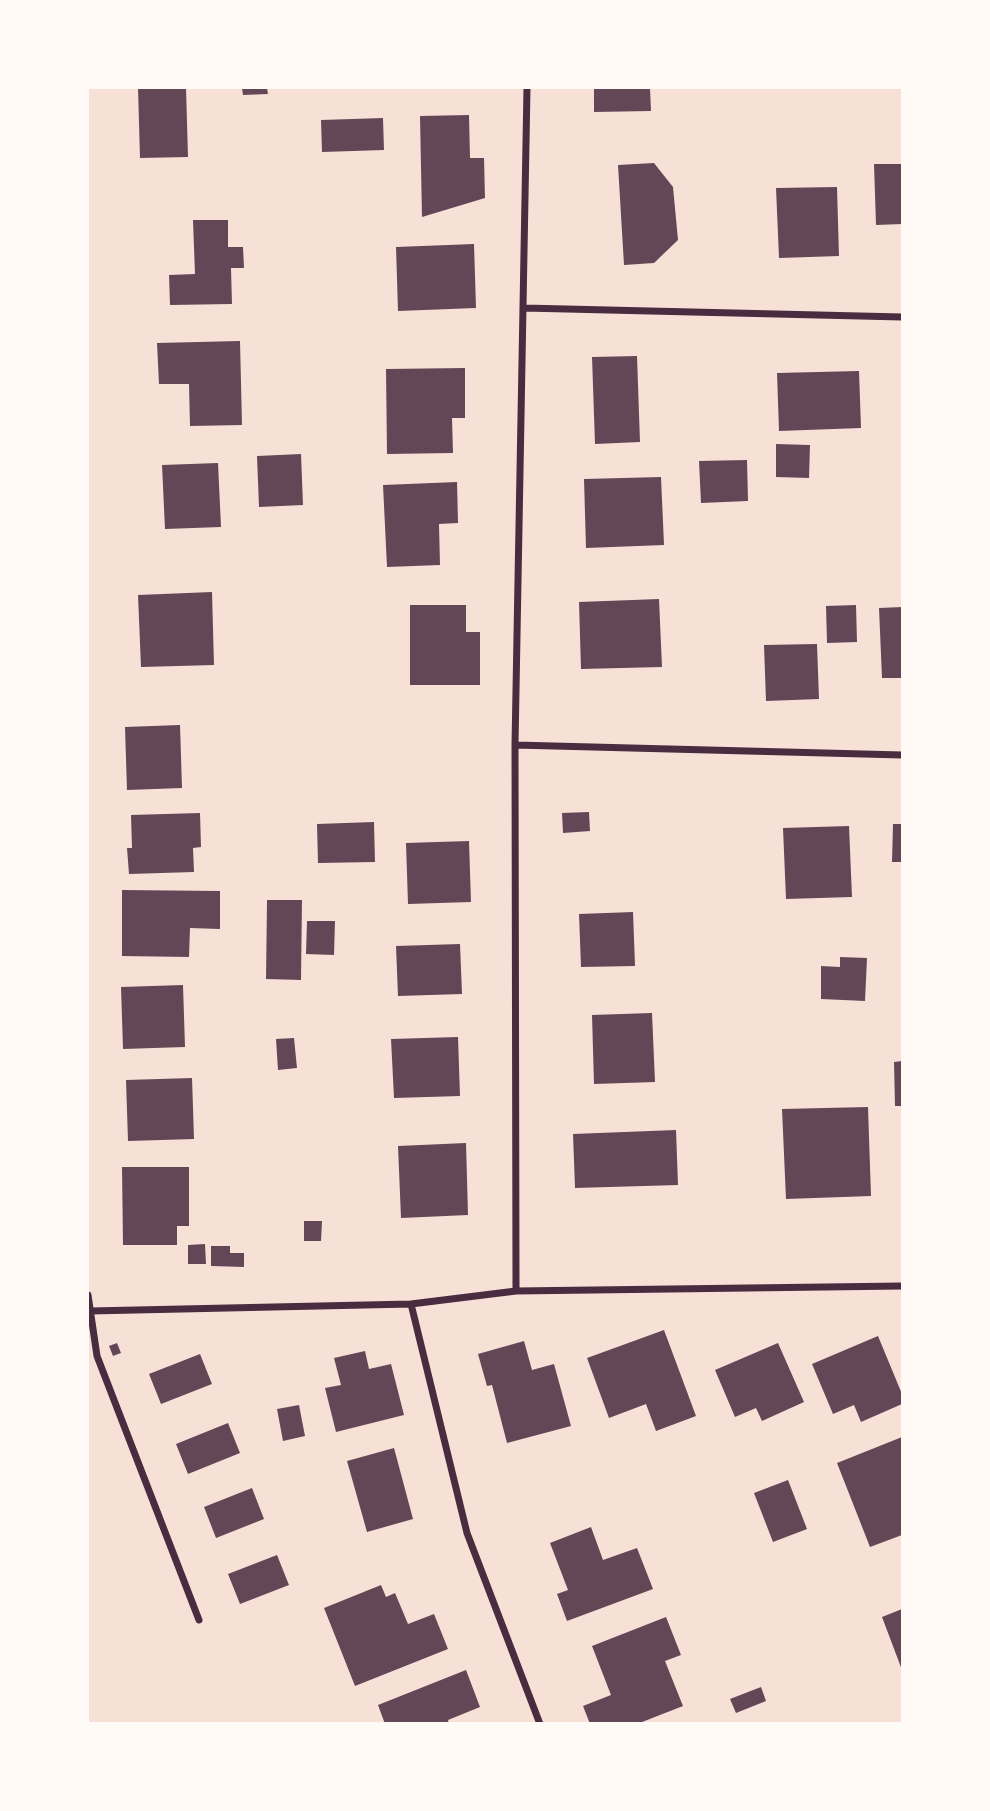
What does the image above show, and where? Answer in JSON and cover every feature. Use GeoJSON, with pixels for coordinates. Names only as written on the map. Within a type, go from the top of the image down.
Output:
{"type":"FeatureCollection","features":[{"type":"Feature","properties":{"kind":"street"},"geometry":{"type":"LineString","coordinates":[[516,1291],[515,745],[527,88]]}},
{"type":"Feature","properties":{"kind":"street"},"geometry":{"type":"LineString","coordinates":[[524,308],[902,317]]}},
{"type":"Feature","properties":{"kind":"street"},"geometry":{"type":"LineString","coordinates":[[515,745],[902,755]]}},
{"type":"Feature","properties":{"kind":"street"},"geometry":{"type":"LineString","coordinates":[[90,1311],[411,1304],[516,1291],[902,1286]]}},
{"type":"Feature","properties":{"kind":"street"},"geometry":{"type":"LineString","coordinates":[[88,1295],[97,1356],[199,1620]]}},
{"type":"Feature","properties":{"kind":"street"},"geometry":{"type":"LineString","coordinates":[[411,1304],[467,1533],[540,1724]]}},
{"type":"Feature","properties":{"kind":"building"},"geometry":{"type":"Polygon","coordinates":[[[138,88],[186,88],[188,157],[140,158],[138,88]]]}},
{"type":"Feature","properties":{"kind":"building"},"geometry":{"type":"Polygon","coordinates":[[[242,88],[267,88],[268,94],[243,95],[242,88]]]}},
{"type":"Feature","properties":{"kind":"building"},"geometry":{"type":"Polygon","coordinates":[[[594,88],[650,88],[651,111],[594,112],[594,88]]]}},
{"type":"Feature","properties":{"kind":"building"},"geometry":{"type":"Polygon","coordinates":[[[469,115],[470,158],[484,158],[485,198],[422,217],[420,116],[469,115]]]}},
{"type":"Feature","properties":{"kind":"building"},"geometry":{"type":"Polygon","coordinates":[[[383,118],[384,150],[322,152],[321,120],[383,118]]]}},
{"type":"Feature","properties":{"kind":"building"},"geometry":{"type":"Polygon","coordinates":[[[654,163],[673,187],[678,240],[654,263],[624,265],[618,165],[654,163]]]}},
{"type":"Feature","properties":{"kind":"building"},"geometry":{"type":"Polygon","coordinates":[[[874,164],[902,164],[902,224],[876,225],[874,164]]]}},
{"type":"Feature","properties":{"kind":"building"},"geometry":{"type":"Polygon","coordinates":[[[837,187],[839,256],[779,258],[776,188],[837,187]]]}},
{"type":"Feature","properties":{"kind":"building"},"geometry":{"type":"Polygon","coordinates":[[[193,220],[228,220],[228,247],[243,247],[244,268],[231,268],[232,304],[170,305],[169,275],[195,274],[193,220]]]}},
{"type":"Feature","properties":{"kind":"building"},"geometry":{"type":"Polygon","coordinates":[[[474,244],[476,308],[398,311],[396,247],[474,244]]]}},
{"type":"Feature","properties":{"kind":"building"},"geometry":{"type":"Polygon","coordinates":[[[240,341],[242,425],[190,426],[189,384],[159,384],[157,343],[240,341]]]}},
{"type":"Feature","properties":{"kind":"building"},"geometry":{"type":"Polygon","coordinates":[[[637,356],[640,442],[595,444],[592,357],[637,356]]]}},
{"type":"Feature","properties":{"kind":"building"},"geometry":{"type":"Polygon","coordinates":[[[465,368],[465,418],[452,418],[453,453],[387,454],[386,369],[465,368]]]}},
{"type":"Feature","properties":{"kind":"building"},"geometry":{"type":"Polygon","coordinates":[[[859,371],[861,428],[779,431],[777,373],[859,371]]]}},
{"type":"Feature","properties":{"kind":"building"},"geometry":{"type":"Polygon","coordinates":[[[776,444],[810,445],[809,478],[776,477],[776,444]]]}},
{"type":"Feature","properties":{"kind":"building"},"geometry":{"type":"Polygon","coordinates":[[[301,454],[303,505],[259,507],[257,456],[301,454]]]}},
{"type":"Feature","properties":{"kind":"building"},"geometry":{"type":"Polygon","coordinates":[[[747,460],[748,501],[701,503],[699,461],[747,460]]]}},
{"type":"Feature","properties":{"kind":"building"},"geometry":{"type":"Polygon","coordinates":[[[218,463],[221,527],[165,529],[162,465],[218,463]]]}},
{"type":"Feature","properties":{"kind":"building"},"geometry":{"type":"Polygon","coordinates":[[[661,477],[664,545],[586,548],[584,479],[661,477]]]}},
{"type":"Feature","properties":{"kind":"building"},"geometry":{"type":"Polygon","coordinates":[[[457,482],[458,523],[439,524],[440,565],[387,567],[383,485],[457,482]]]}},
{"type":"Feature","properties":{"kind":"building"},"geometry":{"type":"Polygon","coordinates":[[[212,592],[214,665],[141,667],[138,595],[212,592]]]}},
{"type":"Feature","properties":{"kind":"building"},"geometry":{"type":"Polygon","coordinates":[[[659,599],[662,667],[581,669],[579,602],[659,599]]]}},
{"type":"Feature","properties":{"kind":"building"},"geometry":{"type":"Polygon","coordinates":[[[410,605],[466,605],[466,632],[480,632],[480,685],[410,685],[410,605]]]}},
{"type":"Feature","properties":{"kind":"building"},"geometry":{"type":"Polygon","coordinates":[[[856,605],[857,642],[827,643],[826,606],[856,605]]]}},
{"type":"Feature","properties":{"kind":"building"},"geometry":{"type":"Polygon","coordinates":[[[902,607],[902,678],[882,678],[879,608],[902,607]]]}},
{"type":"Feature","properties":{"kind":"building"},"geometry":{"type":"Polygon","coordinates":[[[817,644],[819,699],[766,701],[764,645],[817,644]]]}},
{"type":"Feature","properties":{"kind":"building"},"geometry":{"type":"Polygon","coordinates":[[[180,725],[182,788],[127,790],[125,727],[180,725]]]}},
{"type":"Feature","properties":{"kind":"building"},"geometry":{"type":"Polygon","coordinates":[[[589,812],[590,831],[563,833],[562,813],[589,812]]]}},
{"type":"Feature","properties":{"kind":"building"},"geometry":{"type":"Polygon","coordinates":[[[200,813],[201,847],[193,848],[194,872],[129,874],[127,848],[132,848],[131,815],[200,813]]]}},
{"type":"Feature","properties":{"kind":"building"},"geometry":{"type":"Polygon","coordinates":[[[374,822],[375,862],[318,863],[317,824],[374,822]]]}},
{"type":"Feature","properties":{"kind":"building"},"geometry":{"type":"Polygon","coordinates":[[[893,824],[902,824],[902,862],[892,862],[893,824]]]}},
{"type":"Feature","properties":{"kind":"building"},"geometry":{"type":"Polygon","coordinates":[[[849,826],[852,897],[786,899],[783,828],[849,826]]]}},
{"type":"Feature","properties":{"kind":"building"},"geometry":{"type":"Polygon","coordinates":[[[469,841],[471,902],[408,904],[406,843],[469,841]]]}},
{"type":"Feature","properties":{"kind":"building"},"geometry":{"type":"Polygon","coordinates":[[[122,890],[220,891],[220,929],[190,928],[189,957],[122,956],[122,890]]]}},
{"type":"Feature","properties":{"kind":"building"},"geometry":{"type":"Polygon","coordinates":[[[267,900],[302,900],[301,980],[266,979],[267,900]]]}},
{"type":"Feature","properties":{"kind":"building"},"geometry":{"type":"Polygon","coordinates":[[[633,912],[635,966],[581,967],[579,914],[633,912]]]}},
{"type":"Feature","properties":{"kind":"building"},"geometry":{"type":"Polygon","coordinates":[[[307,921],[335,921],[334,955],[306,954],[307,921]]]}},
{"type":"Feature","properties":{"kind":"building"},"geometry":{"type":"Polygon","coordinates":[[[460,944],[462,994],[398,996],[396,946],[460,944]]]}},
{"type":"Feature","properties":{"kind":"building"},"geometry":{"type":"Polygon","coordinates":[[[840,957],[867,958],[865,1001],[821,999],[821,966],[840,967],[840,957]]]}},
{"type":"Feature","properties":{"kind":"building"},"geometry":{"type":"Polygon","coordinates":[[[183,985],[185,1047],[123,1049],[121,987],[183,985]]]}},
{"type":"Feature","properties":{"kind":"building"},"geometry":{"type":"Polygon","coordinates":[[[652,1013],[655,1082],[594,1084],[592,1015],[652,1013]]]}},
{"type":"Feature","properties":{"kind":"building"},"geometry":{"type":"Polygon","coordinates":[[[458,1037],[460,1096],[394,1098],[391,1039],[458,1037]]]}},
{"type":"Feature","properties":{"kind":"building"},"geometry":{"type":"Polygon","coordinates":[[[294,1038],[297,1068],[278,1070],[276,1039],[294,1038]]]}},
{"type":"Feature","properties":{"kind":"building"},"geometry":{"type":"Polygon","coordinates":[[[902,1061],[902,1106],[895,1106],[894,1062],[902,1061]]]}},
{"type":"Feature","properties":{"kind":"building"},"geometry":{"type":"Polygon","coordinates":[[[192,1078],[194,1139],[128,1141],[126,1080],[192,1078]]]}},
{"type":"Feature","properties":{"kind":"building"},"geometry":{"type":"Polygon","coordinates":[[[868,1107],[871,1196],[786,1199],[782,1109],[868,1107]]]}},
{"type":"Feature","properties":{"kind":"building"},"geometry":{"type":"Polygon","coordinates":[[[676,1130],[678,1185],[575,1188],[573,1134],[676,1130]]]}},
{"type":"Feature","properties":{"kind":"building"},"geometry":{"type":"Polygon","coordinates":[[[466,1143],[468,1215],[401,1218],[398,1146],[466,1143]]]}},
{"type":"Feature","properties":{"kind":"building"},"geometry":{"type":"Polygon","coordinates":[[[122,1167],[189,1167],[189,1226],[177,1226],[177,1245],[123,1245],[122,1167]]]}},
{"type":"Feature","properties":{"kind":"building"},"geometry":{"type":"Polygon","coordinates":[[[304,1221],[322,1221],[321,1241],[304,1241],[304,1221]]]}},
{"type":"Feature","properties":{"kind":"building"},"geometry":{"type":"Polygon","coordinates":[[[205,1244],[206,1264],[188,1264],[188,1245],[205,1244]]]}},
{"type":"Feature","properties":{"kind":"building"},"geometry":{"type":"Polygon","coordinates":[[[211,1246],[230,1246],[230,1253],[244,1253],[244,1267],[211,1266],[211,1246]]]}},
{"type":"Feature","properties":{"kind":"building"},"geometry":{"type":"Polygon","coordinates":[[[664,1330],[696,1416],[656,1431],[646,1404],[609,1418],[587,1358],[664,1330]]]}},
{"type":"Feature","properties":{"kind":"building"},"geometry":{"type":"Polygon","coordinates":[[[878,1336],[902,1394],[902,1404],[861,1422],[854,1405],[833,1414],[812,1364],[878,1336]]]}},
{"type":"Feature","properties":{"kind":"building"},"geometry":{"type":"Polygon","coordinates":[[[524,1341],[532,1370],[554,1364],[571,1426],[507,1443],[492,1385],[487,1386],[478,1354],[524,1341]]]}},
{"type":"Feature","properties":{"kind":"building"},"geometry":{"type":"Polygon","coordinates":[[[117,1343],[121,1353],[113,1356],[109,1346],[117,1343]]]}},
{"type":"Feature","properties":{"kind":"building"},"geometry":{"type":"Polygon","coordinates":[[[778,1343],[804,1402],[762,1421],[756,1408],[735,1417],[715,1370],[778,1343]]]}},
{"type":"Feature","properties":{"kind":"building"},"geometry":{"type":"Polygon","coordinates":[[[365,1351],[369,1369],[391,1364],[404,1415],[336,1432],[325,1388],[341,1385],[334,1358],[365,1351]]]}},
{"type":"Feature","properties":{"kind":"building"},"geometry":{"type":"Polygon","coordinates":[[[200,1354],[212,1384],[161,1404],[149,1374],[200,1354]]]}},
{"type":"Feature","properties":{"kind":"building"},"geometry":{"type":"Polygon","coordinates":[[[299,1405],[305,1436],[283,1441],[277,1409],[299,1405]]]}},
{"type":"Feature","properties":{"kind":"building"},"geometry":{"type":"Polygon","coordinates":[[[228,1423],[240,1453],[188,1474],[176,1444],[228,1423]]]}},
{"type":"Feature","properties":{"kind":"building"},"geometry":{"type":"Polygon","coordinates":[[[902,1437],[902,1535],[870,1547],[837,1463],[902,1437]]]}},
{"type":"Feature","properties":{"kind":"building"},"geometry":{"type":"Polygon","coordinates":[[[394,1448],[413,1519],[367,1532],[347,1461],[394,1448]]]}},
{"type":"Feature","properties":{"kind":"building"},"geometry":{"type":"Polygon","coordinates":[[[788,1480],[807,1529],[773,1542],[754,1493],[788,1480]]]}},
{"type":"Feature","properties":{"kind":"building"},"geometry":{"type":"Polygon","coordinates":[[[252,1488],[264,1519],[216,1538],[204,1507],[252,1488]]]}},
{"type":"Feature","properties":{"kind":"building"},"geometry":{"type":"Polygon","coordinates":[[[591,1527],[603,1560],[637,1548],[653,1589],[567,1621],[557,1594],[568,1590],[550,1543],[591,1527]]]}},
{"type":"Feature","properties":{"kind":"building"},"geometry":{"type":"Polygon","coordinates":[[[277,1555],[289,1585],[240,1604],[228,1574],[277,1555]]]}},
{"type":"Feature","properties":{"kind":"building"},"geometry":{"type":"Polygon","coordinates":[[[381,1585],[386,1597],[395,1593],[408,1624],[434,1614],[448,1649],[355,1686],[324,1608],[381,1585]]]}},
{"type":"Feature","properties":{"kind":"building"},"geometry":{"type":"Polygon","coordinates":[[[902,1609],[902,1670],[882,1617],[902,1609]]]}},
{"type":"Feature","properties":{"kind":"building"},"geometry":{"type":"Polygon","coordinates":[[[666,1617],[681,1655],[665,1661],[683,1706],[637,1724],[590,1724],[583,1706],[611,1695],[592,1646],[666,1617]]]}},
{"type":"Feature","properties":{"kind":"building"},"geometry":{"type":"Polygon","coordinates":[[[466,1670],[480,1707],[448,1720],[449,1724],[385,1724],[378,1705],[466,1670]]]}},
{"type":"Feature","properties":{"kind":"building"},"geometry":{"type":"Polygon","coordinates":[[[761,1687],[766,1701],[736,1713],[730,1699],[761,1687]]]}}]}
